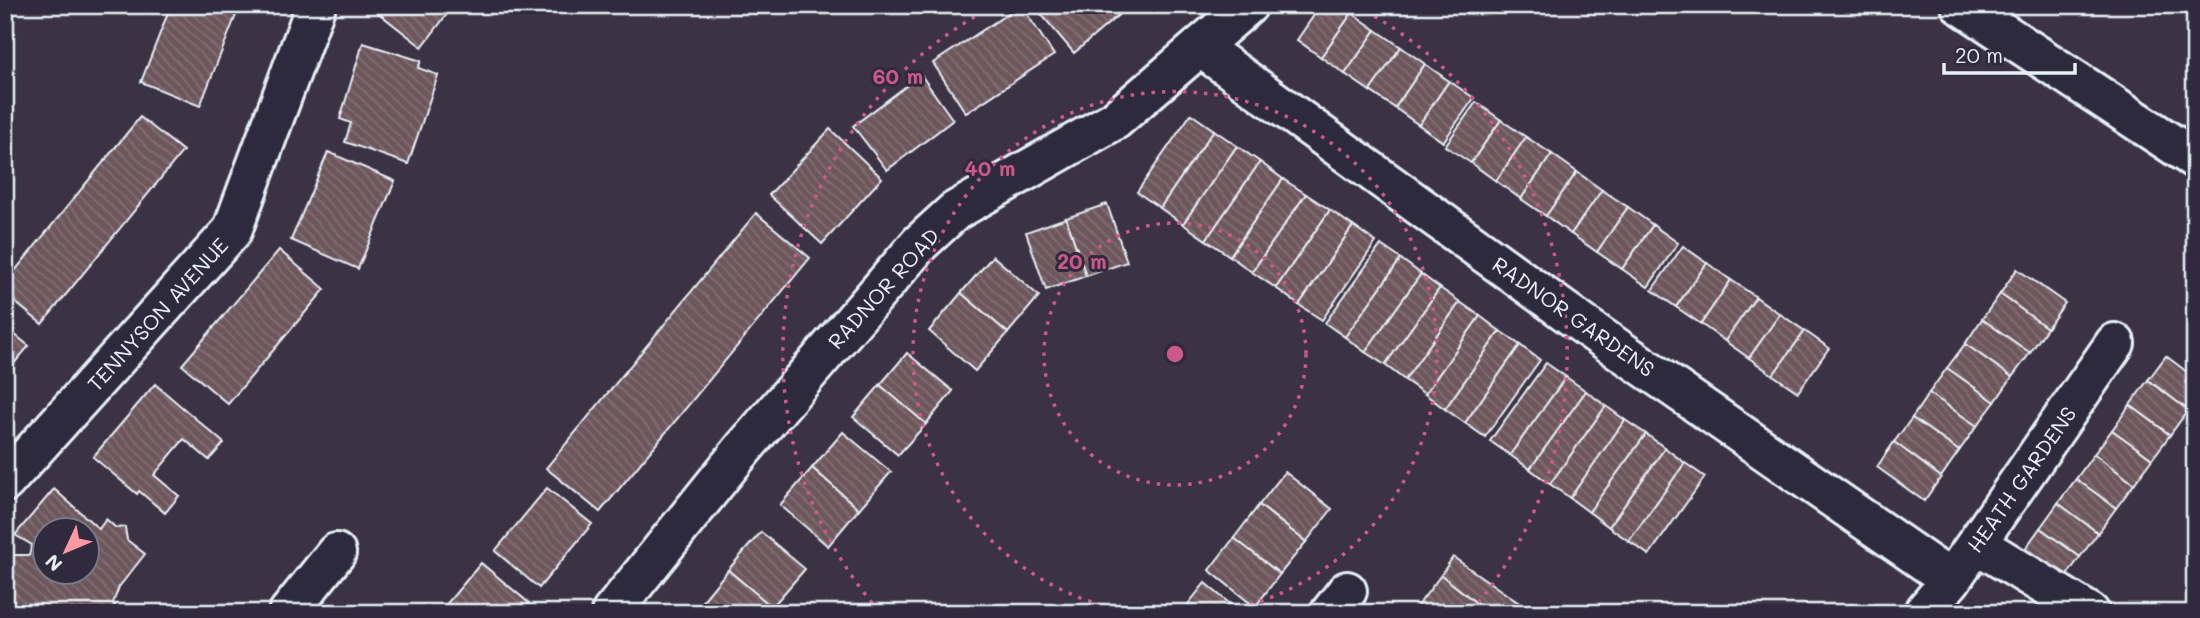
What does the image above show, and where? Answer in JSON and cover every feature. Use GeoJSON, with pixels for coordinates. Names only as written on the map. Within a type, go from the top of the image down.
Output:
{"type":"FeatureCollection","features":[{"type":"Feature","properties":{"kind":"street","name":"TENNYSON AVENUE"},"geometry":{"type":"LineString","coordinates":[[5,482],[232,231],[316,5]]}},
{"type":"Feature","properties":{"kind":"street","name":"RADNOR ROAD"},"geometry":{"type":"LineString","coordinates":[[611,613],[743,449],[920,243],[955,211],[1115,120],[1248,5]]}},
{"type":"Feature","properties":{"kind":"street"},"geometry":{"type":"LineString","coordinates":[[1961,5],[2195,159]]}},
{"type":"Feature","properties":{"kind":"street","name":"RADNOR GARDENS"},"geometry":{"type":"LineString","coordinates":[[1200,47],[1588,328],[1944,600]]}},
{"type":"Feature","properties":{"kind":"street","name":"HEATH GARDENS"},"geometry":{"type":"LineString","coordinates":[[1944,600],[1977,544],[2115,343]]}},
{"type":"Feature","properties":{"kind":"street"},"geometry":{"type":"LineString","coordinates":[[1977,544],[2090,613]]}},
{"type":"Feature","properties":{"kind":"street"},"geometry":{"type":"LineString","coordinates":[[289,613],[336,553]]}},
{"type":"Feature","properties":{"kind":"building"},"geometry":{"type":"Polygon","coordinates":[[[171,5],[240,5],[200,106],[141,82],[171,5]]]}},
{"type":"Feature","properties":{"kind":"building"},"geometry":{"type":"Polygon","coordinates":[[[381,5],[454,5],[422,47],[376,11],[381,5]]]}},
{"type":"Feature","properties":{"kind":"building"},"geometry":{"type":"Polygon","coordinates":[[[1021,5],[1054,55],[966,113],[933,63],[1021,5]]]}},
{"type":"Feature","properties":{"kind":"building"},"geometry":{"type":"Polygon","coordinates":[[[1039,5],[1130,5],[1074,53],[1036,8],[1039,5]]]}},
{"type":"Feature","properties":{"kind":"building"},"geometry":{"type":"Polygon","coordinates":[[[1321,5],[1341,5],[1352,13],[1321,57],[1297,40],[1321,5]]]}},
{"type":"Feature","properties":{"kind":"building"},"geometry":{"type":"Polygon","coordinates":[[[1352,13],[1376,30],[1345,74],[1321,57],[1352,13]]]}},
{"type":"Feature","properties":{"kind":"building"},"geometry":{"type":"Polygon","coordinates":[[[1376,30],[1401,47],[1370,91],[1345,74],[1376,30]]]}},
{"type":"Feature","properties":{"kind":"building"},"geometry":{"type":"Polygon","coordinates":[[[363,43],[421,61],[418,68],[438,75],[408,164],[345,142],[351,123],[340,119],[363,43]]]}},
{"type":"Feature","properties":{"kind":"building"},"geometry":{"type":"Polygon","coordinates":[[[1401,47],[1425,64],[1395,108],[1370,91],[1401,47]]]}},
{"type":"Feature","properties":{"kind":"building"},"geometry":{"type":"Polygon","coordinates":[[[1425,64],[1449,81],[1419,125],[1395,108],[1425,64]]]}},
{"type":"Feature","properties":{"kind":"building"},"geometry":{"type":"Polygon","coordinates":[[[921,75],[953,120],[887,170],[853,126],[921,75]]]}},
{"type":"Feature","properties":{"kind":"building"},"geometry":{"type":"Polygon","coordinates":[[[1449,81],[1474,98],[1443,142],[1419,125],[1449,81]]]}},
{"type":"Feature","properties":{"kind":"building"},"geometry":{"type":"Polygon","coordinates":[[[1476,102],[1501,120],[1471,163],[1445,146],[1476,102]]]}},
{"type":"Feature","properties":{"kind":"building"},"geometry":{"type":"Polygon","coordinates":[[[1191,114],[1214,130],[1160,208],[1137,192],[1191,114]]]}},
{"type":"Feature","properties":{"kind":"building"},"geometry":{"type":"Polygon","coordinates":[[[140,117],[183,151],[42,324],[5,294],[5,283],[140,117]]]}},
{"type":"Feature","properties":{"kind":"building"},"geometry":{"type":"Polygon","coordinates":[[[1501,120],[1526,137],[1496,181],[1471,163],[1501,120]]]}},
{"type":"Feature","properties":{"kind":"building"},"geometry":{"type":"Polygon","coordinates":[[[830,129],[882,178],[822,244],[769,195],[830,129]]]}},
{"type":"Feature","properties":{"kind":"building"},"geometry":{"type":"Polygon","coordinates":[[[1214,130],[1237,146],[1183,224],[1160,208],[1214,130]]]}},
{"type":"Feature","properties":{"kind":"building"},"geometry":{"type":"Polygon","coordinates":[[[1526,137],[1552,154],[1521,199],[1496,181],[1526,137]]]}},
{"type":"Feature","properties":{"kind":"building"},"geometry":{"type":"Polygon","coordinates":[[[1237,146],[1260,162],[1206,240],[1183,224],[1237,146]]]}},
{"type":"Feature","properties":{"kind":"building"},"geometry":{"type":"Polygon","coordinates":[[[328,152],[395,181],[358,269],[291,240],[328,152]]]}},
{"type":"Feature","properties":{"kind":"building"},"geometry":{"type":"Polygon","coordinates":[[[1552,154],[1577,172],[1546,216],[1521,199],[1552,154]]]}},
{"type":"Feature","properties":{"kind":"building"},"geometry":{"type":"Polygon","coordinates":[[[1260,162],[1283,179],[1230,256],[1206,240],[1260,162]]]}},
{"type":"Feature","properties":{"kind":"building"},"geometry":{"type":"Polygon","coordinates":[[[1577,172],[1602,190],[1571,234],[1546,216],[1577,172]]]}},
{"type":"Feature","properties":{"kind":"building"},"geometry":{"type":"Polygon","coordinates":[[[1283,179],[1306,194],[1252,272],[1230,256],[1283,179]]]}},
{"type":"Feature","properties":{"kind":"building"},"geometry":{"type":"Polygon","coordinates":[[[1602,190],[1628,207],[1597,252],[1571,234],[1602,190]]]}},
{"type":"Feature","properties":{"kind":"building"},"geometry":{"type":"Polygon","coordinates":[[[1306,194],[1330,210],[1276,288],[1252,272],[1306,194]]]}},
{"type":"Feature","properties":{"kind":"building"},"geometry":{"type":"Polygon","coordinates":[[[1107,204],[1127,262],[1086,276],[1066,218],[1107,204]]]}},
{"type":"Feature","properties":{"kind":"building"},"geometry":{"type":"Polygon","coordinates":[[[1628,207],[1653,225],[1622,269],[1597,252],[1628,207]]]}},
{"type":"Feature","properties":{"kind":"building"},"geometry":{"type":"Polygon","coordinates":[[[1330,210],[1353,226],[1299,305],[1276,288],[1330,210]]]}},
{"type":"Feature","properties":{"kind":"building"},"geometry":{"type":"Polygon","coordinates":[[[756,213],[810,258],[600,512],[546,468],[756,213]]]}},
{"type":"Feature","properties":{"kind":"building"},"geometry":{"type":"Polygon","coordinates":[[[1066,218],[1086,276],[1046,290],[1026,232],[1066,218]]]}},
{"type":"Feature","properties":{"kind":"building"},"geometry":{"type":"Polygon","coordinates":[[[1653,225],[1678,243],[1648,287],[1622,269],[1653,225]]]}},
{"type":"Feature","properties":{"kind":"building"},"geometry":{"type":"Polygon","coordinates":[[[1353,226],[1376,242],[1322,320],[1299,305],[1353,226]]]}},
{"type":"Feature","properties":{"kind":"building"},"geometry":{"type":"Polygon","coordinates":[[[1381,245],[1401,259],[1345,337],[1325,323],[1381,245]]]}},
{"type":"Feature","properties":{"kind":"building"},"geometry":{"type":"Polygon","coordinates":[[[1683,246],[1707,263],[1676,307],[1652,290],[1683,246]]]}},
{"type":"Feature","properties":{"kind":"building"},"geometry":{"type":"Polygon","coordinates":[[[279,250],[325,289],[228,404],[182,365],[279,250]]]}},
{"type":"Feature","properties":{"kind":"building"},"geometry":{"type":"Polygon","coordinates":[[[993,256],[1039,296],[1008,333],[961,293],[993,256]]]}},
{"type":"Feature","properties":{"kind":"building"},"geometry":{"type":"Polygon","coordinates":[[[1401,259],[1421,274],[1365,352],[1345,337],[1401,259]]]}},
{"type":"Feature","properties":{"kind":"building"},"geometry":{"type":"Polygon","coordinates":[[[1707,263],[1731,280],[1701,324],[1676,307],[1707,263]]]}},
{"type":"Feature","properties":{"kind":"building"},"geometry":{"type":"Polygon","coordinates":[[[2017,269],[2065,303],[2047,328],[2000,294],[2017,269]]]}},
{"type":"Feature","properties":{"kind":"building"},"geometry":{"type":"Polygon","coordinates":[[[1421,274],[1440,288],[1385,365],[1365,352],[1421,274]]]}},
{"type":"Feature","properties":{"kind":"building"},"geometry":{"type":"Polygon","coordinates":[[[1731,280],[1756,297],[1725,341],[1701,324],[1731,280]]]}},
{"type":"Feature","properties":{"kind":"building"},"geometry":{"type":"Polygon","coordinates":[[[1440,288],[1460,302],[1405,380],[1385,365],[1440,288]]]}},
{"type":"Feature","properties":{"kind":"building"},"geometry":{"type":"Polygon","coordinates":[[[961,293],[1008,333],[975,371],[929,331],[961,293]]]}},
{"type":"Feature","properties":{"kind":"building"},"geometry":{"type":"Polygon","coordinates":[[[2000,294],[2047,328],[2030,353],[1982,319],[2000,294]]]}},
{"type":"Feature","properties":{"kind":"building"},"geometry":{"type":"Polygon","coordinates":[[[1756,297],[1780,314],[1749,358],[1725,341],[1756,297]]]}},
{"type":"Feature","properties":{"kind":"building"},"geometry":{"type":"Polygon","coordinates":[[[1460,302],[1480,316],[1425,394],[1405,380],[1460,302]]]}},
{"type":"Feature","properties":{"kind":"building"},"geometry":{"type":"Polygon","coordinates":[[[1780,314],[1805,331],[1773,375],[1749,358],[1780,314]]]}},
{"type":"Feature","properties":{"kind":"building"},"geometry":{"type":"Polygon","coordinates":[[[1480,316],[1500,331],[1445,409],[1425,394],[1480,316]]]}},
{"type":"Feature","properties":{"kind":"building"},"geometry":{"type":"Polygon","coordinates":[[[1982,319],[2030,353],[2012,377],[1965,344],[1982,319]]]}},
{"type":"Feature","properties":{"kind":"building"},"geometry":{"type":"Polygon","coordinates":[[[5,327],[29,346],[5,374],[5,327]]]}},
{"type":"Feature","properties":{"kind":"building"},"geometry":{"type":"Polygon","coordinates":[[[1500,331],[1520,345],[1465,423],[1445,409],[1500,331]]]}},
{"type":"Feature","properties":{"kind":"building"},"geometry":{"type":"Polygon","coordinates":[[[1805,331],[1829,348],[1798,392],[1773,375],[1805,331]]]}},
{"type":"Feature","properties":{"kind":"building"},"geometry":{"type":"Polygon","coordinates":[[[1965,344],[2012,377],[1995,402],[1947,368],[1965,344]]]}},
{"type":"Feature","properties":{"kind":"building"},"geometry":{"type":"Polygon","coordinates":[[[1520,345],[1540,360],[1485,437],[1465,423],[1520,345]]]}},
{"type":"Feature","properties":{"kind":"building"},"geometry":{"type":"Polygon","coordinates":[[[907,353],[953,391],[926,424],[880,385],[907,353]]]}},
{"type":"Feature","properties":{"kind":"building"},"geometry":{"type":"Polygon","coordinates":[[[2166,356],[2195,378],[2195,401],[2188,410],[2148,380],[2166,356]]]}},
{"type":"Feature","properties":{"kind":"building"},"geometry":{"type":"Polygon","coordinates":[[[1546,363],[1566,377],[1510,455],[1490,441],[1546,363]]]}},
{"type":"Feature","properties":{"kind":"building"},"geometry":{"type":"Polygon","coordinates":[[[1947,368],[1995,402],[1977,426],[1929,393],[1947,368]]]}},
{"type":"Feature","properties":{"kind":"building"},"geometry":{"type":"Polygon","coordinates":[[[1566,377],[1586,391],[1530,469],[1510,455],[1566,377]]]}},
{"type":"Feature","properties":{"kind":"building"},"geometry":{"type":"Polygon","coordinates":[[[2148,380],[2188,410],[2170,435],[2130,405],[2148,380]]]}},
{"type":"Feature","properties":{"kind":"building"},"geometry":{"type":"Polygon","coordinates":[[[155,384],[224,443],[209,460],[184,439],[154,475],[179,496],[165,513],[139,491],[137,494],[93,457],[155,384]]]}},
{"type":"Feature","properties":{"kind":"building"},"geometry":{"type":"Polygon","coordinates":[[[880,385],[926,424],[898,455],[853,417],[880,385]]]}},
{"type":"Feature","properties":{"kind":"building"},"geometry":{"type":"Polygon","coordinates":[[[1586,391],[1606,406],[1550,484],[1530,469],[1586,391]]]}},
{"type":"Feature","properties":{"kind":"building"},"geometry":{"type":"Polygon","coordinates":[[[1929,393],[1977,426],[1959,451],[1912,418],[1929,393]]]}},
{"type":"Feature","properties":{"kind":"building"},"geometry":{"type":"Polygon","coordinates":[[[2130,405],[2170,435],[2152,459],[2112,430],[2130,405]]]}},
{"type":"Feature","properties":{"kind":"building"},"geometry":{"type":"Polygon","coordinates":[[[1606,406],[1625,420],[1570,498],[1550,484],[1606,406]]]}},
{"type":"Feature","properties":{"kind":"building"},"geometry":{"type":"Polygon","coordinates":[[[1912,418],[1959,451],[1941,477],[1894,442],[1912,418]]]}},
{"type":"Feature","properties":{"kind":"building"},"geometry":{"type":"Polygon","coordinates":[[[1625,420],[1646,434],[1589,512],[1570,498],[1625,420]]]}},
{"type":"Feature","properties":{"kind":"building"},"geometry":{"type":"Polygon","coordinates":[[[2112,430],[2152,459],[2134,484],[2094,454],[2112,430]]]}},
{"type":"Feature","properties":{"kind":"building"},"geometry":{"type":"Polygon","coordinates":[[[843,432],[891,472],[859,509],[812,468],[843,432]]]}},
{"type":"Feature","properties":{"kind":"building"},"geometry":{"type":"Polygon","coordinates":[[[1646,434],[1665,448],[1609,527],[1589,512],[1646,434]]]}},
{"type":"Feature","properties":{"kind":"building"},"geometry":{"type":"Polygon","coordinates":[[[1894,442],[1941,477],[1924,501],[1877,467],[1894,442]]]}},
{"type":"Feature","properties":{"kind":"building"},"geometry":{"type":"Polygon","coordinates":[[[1665,448],[1685,463],[1629,541],[1609,527],[1665,448]]]}},
{"type":"Feature","properties":{"kind":"building"},"geometry":{"type":"Polygon","coordinates":[[[2094,454],[2134,484],[2116,508],[2076,479],[2094,454]]]}},
{"type":"Feature","properties":{"kind":"building"},"geometry":{"type":"Polygon","coordinates":[[[1685,463],[1705,477],[1649,555],[1629,541],[1685,463]]]}},
{"type":"Feature","properties":{"kind":"building"},"geometry":{"type":"Polygon","coordinates":[[[812,468],[859,509],[828,546],[780,505],[812,468]]]}},
{"type":"Feature","properties":{"kind":"building"},"geometry":{"type":"Polygon","coordinates":[[[1285,472],[1332,509],[1306,542],[1259,505],[1285,472]]]}},
{"type":"Feature","properties":{"kind":"building"},"geometry":{"type":"Polygon","coordinates":[[[2076,479],[2116,508],[2098,533],[2058,503],[2076,479]]]}},
{"type":"Feature","properties":{"kind":"building"},"geometry":{"type":"Polygon","coordinates":[[[547,488],[592,524],[539,588],[495,551],[547,488]]]}},
{"type":"Feature","properties":{"kind":"building"},"geometry":{"type":"Polygon","coordinates":[[[54,489],[84,516],[32,516],[32,545],[15,535],[54,489]]]}},
{"type":"Feature","properties":{"kind":"building"},"geometry":{"type":"Polygon","coordinates":[[[2058,503],[2098,533],[2080,557],[2040,528],[2058,503]]]}},
{"type":"Feature","properties":{"kind":"building"},"geometry":{"type":"Polygon","coordinates":[[[1259,505],[1306,542],[1280,574],[1234,538],[1259,505]]]}},
{"type":"Feature","properties":{"kind":"building"},"geometry":{"type":"Polygon","coordinates":[[[106,519],[116,528],[125,527],[127,540],[145,554],[119,587],[113,603],[121,613],[5,613],[9,555],[29,555],[32,545],[32,586],[102,586],[102,525],[106,519]]]}},
{"type":"Feature","properties":{"kind":"building"},"geometry":{"type":"Polygon","coordinates":[[[2040,528],[2080,557],[2062,582],[2022,553],[2040,528]]]}},
{"type":"Feature","properties":{"kind":"building"},"geometry":{"type":"Polygon","coordinates":[[[761,532],[805,569],[772,607],[728,570],[761,532]]]}},
{"type":"Feature","properties":{"kind":"building"},"geometry":{"type":"Polygon","coordinates":[[[1234,538],[1280,574],[1255,607],[1209,570],[1234,538]]]}},
{"type":"Feature","properties":{"kind":"building"},"geometry":{"type":"Polygon","coordinates":[[[1453,557],[1519,603],[1512,613],[1489,613],[1441,575],[1453,557]]]}},
{"type":"Feature","properties":{"kind":"building"},"geometry":{"type":"Polygon","coordinates":[[[481,563],[529,603],[522,613],[439,613],[481,563]]]}},
{"type":"Feature","properties":{"kind":"building"},"geometry":{"type":"Polygon","coordinates":[[[728,570],[772,607],[767,613],[700,613],[696,609],[728,570]]]}},
{"type":"Feature","properties":{"kind":"building"},"geometry":{"type":"Polygon","coordinates":[[[1441,575],[1489,613],[1422,613],[1416,608],[1441,575]]]}},
{"type":"Feature","properties":{"kind":"building"},"geometry":{"type":"Polygon","coordinates":[[[1205,583],[1241,613],[1181,613],[1205,583]]]}}]}
